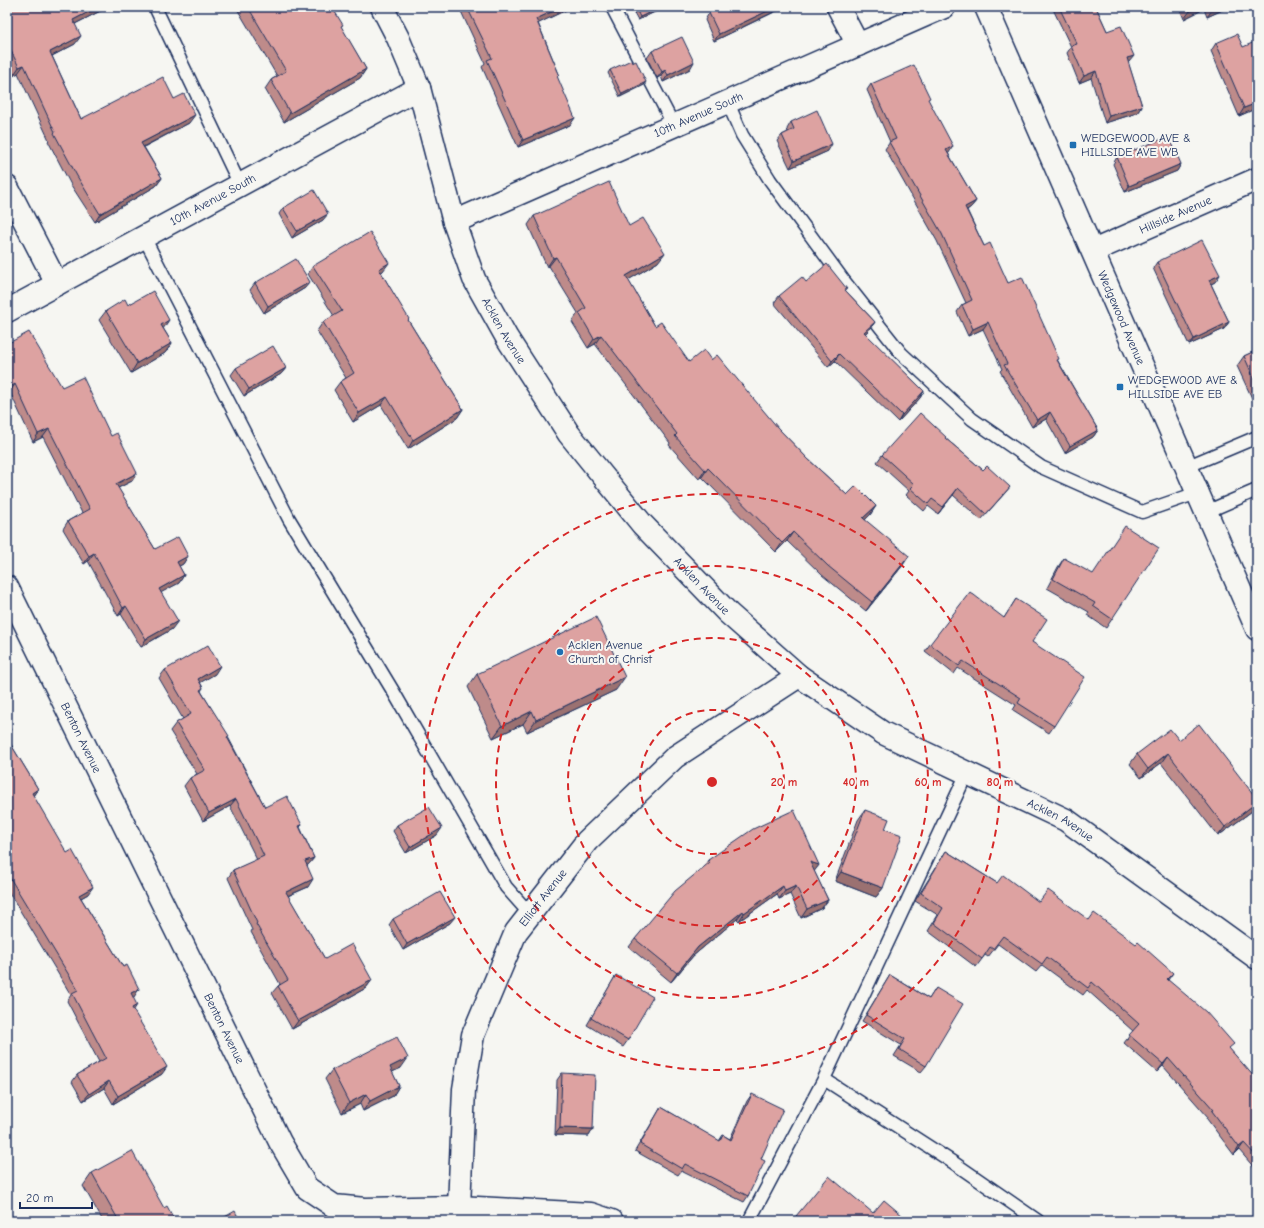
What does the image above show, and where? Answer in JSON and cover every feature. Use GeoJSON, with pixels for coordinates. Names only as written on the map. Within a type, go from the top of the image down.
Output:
{"type":"FeatureCollection","features":[{"type":"Feature","properties":{"kind":"street","name":"Acklen Avenue"},"geometry":{"type":"LineString","coordinates":[[382,7],[398,38],[419,88],[454,222],[478,285],[507,338],[569,434],[642,524],[728,613],[799,676],[883,733],[1066,820],[1257,958]]}},
{"type":"Feature","properties":{"kind":"street"},"geometry":{"type":"LineString","coordinates":[[838,7],[858,45]]}},
{"type":"Feature","properties":{"kind":"street","name":"10th Avenue South"},"geometry":{"type":"LineString","coordinates":[[454,222],[944,7]]}},
{"type":"Feature","properties":{"kind":"street","name":"Wedgewood Avenue"},"geometry":{"type":"LineString","coordinates":[[986,7],[1257,629]]}},
{"type":"Feature","properties":{"kind":"street","name":"10th Avenue South"},"geometry":{"type":"LineString","coordinates":[[7,311],[419,88]]}},
{"type":"Feature","properties":{"kind":"street","name":"Hillside Avenue"},"geometry":{"type":"LineString","coordinates":[[1093,251],[1257,179]]}},
{"type":"Feature","properties":{"kind":"street"},"geometry":{"type":"LineString","coordinates":[[7,187],[57,284]]}},
{"type":"Feature","properties":{"kind":"street","name":"Benton Avenue"},"geometry":{"type":"LineString","coordinates":[[8,594],[280,1142],[307,1188],[334,1206],[363,1215],[591,1214],[612,1221]]}},
{"type":"Feature","properties":{"kind":"street","name":"Elliott Avenue"},"geometry":{"type":"LineString","coordinates":[[459,1214],[464,1089],[472,1035],[516,932],[587,841],[675,757],[799,676]]}},
{"type":"Feature","properties":{"kind":"lane"},"geometry":{"type":"LineString","coordinates":[[155,7],[240,185]]}},
{"type":"Feature","properties":{"kind":"lane"},"geometry":{"type":"LineString","coordinates":[[612,7],[674,126]]}},
{"type":"Feature","properties":{"kind":"lane"},"geometry":{"type":"LineString","coordinates":[[728,103],[742,136],[770,180],[844,281],[901,353],[972,419],[1041,467],[1142,512],[1202,502],[1257,490]]}},
{"type":"Feature","properties":{"kind":"lane"},"geometry":{"type":"LineString","coordinates":[[144,237],[289,519],[393,691],[506,887],[530,914]]}},
{"type":"Feature","properties":{"kind":"lane"},"geometry":{"type":"LineString","coordinates":[[1186,467],[1257,437]]}},
{"type":"Feature","properties":{"kind":"lane"},"geometry":{"type":"LineString","coordinates":[[749,1221],[824,1079],[967,773]]}},
{"type":"Feature","properties":{"kind":"lane"},"geometry":{"type":"LineString","coordinates":[[824,1079],[954,1163],[1038,1221]]}},
{"type":"Feature","properties":{"kind":"building"},"geometry":{"type":"Polygon","coordinates":[[[7,7],[98,7],[73,20],[81,36],[50,52],[81,119],[163,77],[174,99],[184,94],[195,115],[141,143],[162,178],[100,214],[77,176],[54,133],[55,132],[24,65],[19,67],[7,43],[7,7]]]}},
{"type":"Feature","properties":{"kind":"building"},"geometry":{"type":"Polygon","coordinates":[[[248,7],[332,7],[343,25],[341,26],[366,69],[290,113],[271,80],[286,71],[248,7]]]}},
{"type":"Feature","properties":{"kind":"building"},"geometry":{"type":"Polygon","coordinates":[[[467,7],[562,7],[536,19],[559,74],[557,76],[575,118],[523,140],[487,60],[492,58],[467,7]]]}},
{"type":"Feature","properties":{"kind":"building"},"geometry":{"type":"Polygon","coordinates":[[[635,7],[661,7],[640,17],[635,7]]]}},
{"type":"Feature","properties":{"kind":"building"},"geometry":{"type":"Polygon","coordinates":[[[722,7],[776,7],[719,34],[709,13],[722,7]]]}},
{"type":"Feature","properties":{"kind":"building"},"geometry":{"type":"Polygon","coordinates":[[[1059,7],[1096,7],[1107,31],[1121,26],[1134,56],[1127,58],[1142,106],[1109,116],[1096,71],[1084,76],[1071,46],[1077,44],[1059,7]]]}},
{"type":"Feature","properties":{"kind":"building"},"geometry":{"type":"Polygon","coordinates":[[[1188,7],[1199,7],[1190,11],[1188,7]]]}},
{"type":"Feature","properties":{"kind":"building"},"geometry":{"type":"Polygon","coordinates":[[[1237,34],[1243,47],[1257,41],[1257,103],[1244,108],[1216,43],[1237,34]]]}},
{"type":"Feature","properties":{"kind":"building"},"geometry":{"type":"Polygon","coordinates":[[[682,37],[694,62],[668,75],[665,70],[662,72],[652,51],[682,37]]]}},
{"type":"Feature","properties":{"kind":"building"},"geometry":{"type":"Polygon","coordinates":[[[631,60],[632,63],[636,61],[646,82],[622,94],[610,70],[631,60]]]}},
{"type":"Feature","properties":{"kind":"building"},"geometry":{"type":"Polygon","coordinates":[[[914,65],[930,98],[928,99],[953,146],[946,150],[976,201],[965,207],[984,246],[990,243],[1008,283],[1022,277],[1059,359],[1057,360],[1098,430],[1070,446],[1050,412],[1037,420],[1004,365],[1007,364],[988,322],[973,329],[962,305],[972,300],[942,234],[889,142],[896,139],[871,84],[914,65]]]}},
{"type":"Feature","properties":{"kind":"building"},"geometry":{"type":"Polygon","coordinates":[[[817,110],[832,144],[794,161],[782,135],[794,129],[791,122],[817,110]]]}},
{"type":"Feature","properties":{"kind":"building"},"geometry":{"type":"Polygon","coordinates":[[[1169,136],[1181,164],[1129,186],[1117,157],[1169,136]]]}},
{"type":"Feature","properties":{"kind":"building"},"geometry":{"type":"Polygon","coordinates":[[[609,182],[629,226],[643,218],[665,253],[626,276],[655,326],[661,322],[689,362],[704,350],[711,360],[717,355],[778,428],[808,459],[847,495],[856,486],[876,506],[863,518],[909,556],[872,602],[828,566],[793,532],[782,543],[708,468],[705,470],[675,436],[677,434],[601,335],[594,339],[579,313],[586,308],[556,257],[553,258],[534,216],[609,182]]]}},
{"type":"Feature","properties":{"kind":"building"},"geometry":{"type":"Polygon","coordinates":[[[314,190],[328,214],[297,231],[283,208],[314,190]]]}},
{"type":"Feature","properties":{"kind":"building"},"geometry":{"type":"Polygon","coordinates":[[[370,232],[389,263],[379,269],[409,319],[408,320],[463,409],[413,440],[387,397],[359,413],[340,382],[354,373],[323,322],[342,311],[313,266],[370,232]]]}},
{"type":"Feature","properties":{"kind":"building"},"geometry":{"type":"Polygon","coordinates":[[[1202,240],[1220,275],[1209,280],[1229,322],[1194,339],[1157,262],[1202,240]]]}},
{"type":"Feature","properties":{"kind":"building"},"geometry":{"type":"Polygon","coordinates":[[[296,259],[310,282],[268,306],[255,283],[296,259]]]}},
{"type":"Feature","properties":{"kind":"building"},"geometry":{"type":"Polygon","coordinates":[[[827,264],[847,289],[845,290],[875,322],[864,332],[924,391],[902,415],[839,354],[832,361],[779,296],[802,277],[806,282],[827,264]]]}},
{"type":"Feature","properties":{"kind":"building"},"geometry":{"type":"Polygon","coordinates":[[[153,291],[169,320],[161,325],[172,343],[137,363],[106,311],[125,299],[128,305],[153,291]]]}},
{"type":"Feature","properties":{"kind":"building"},"geometry":{"type":"Polygon","coordinates":[[[29,332],[62,387],[83,377],[111,436],[117,433],[137,473],[116,484],[155,549],[178,537],[188,556],[177,562],[184,575],[159,589],[178,621],[146,639],[126,606],[123,608],[94,553],[89,556],[68,521],[90,509],[49,429],[38,434],[15,384],[7,389],[7,344],[29,332]]]}},
{"type":"Feature","properties":{"kind":"building"},"geometry":{"type":"Polygon","coordinates":[[[273,346],[286,368],[249,389],[236,368],[273,346]]]}},
{"type":"Feature","properties":{"kind":"building"},"geometry":{"type":"Polygon","coordinates":[[[1257,350],[1257,385],[1244,356],[1257,350]]]}},
{"type":"Feature","properties":{"kind":"building"},"geometry":{"type":"Polygon","coordinates":[[[920,413],[946,437],[945,438],[983,470],[987,466],[1010,487],[986,514],[958,488],[943,507],[932,499],[928,504],[910,488],[914,484],[882,455],[920,413]]]}},
{"type":"Feature","properties":{"kind":"building"},"geometry":{"type":"Polygon","coordinates":[[[1125,526],[1159,548],[1112,619],[1093,606],[1095,603],[1053,579],[1064,558],[1093,574],[1125,526]]]}},
{"type":"Feature","properties":{"kind":"building"},"geometry":{"type":"Polygon","coordinates":[[[970,592],[1004,618],[1016,599],[1047,619],[1032,642],[1085,677],[1054,726],[1018,703],[1021,698],[963,661],[959,666],[930,644],[970,592]]]}},
{"type":"Feature","properties":{"kind":"building"},"geometry":{"type":"Polygon","coordinates":[[[596,617],[625,677],[536,720],[532,711],[502,726],[477,674],[596,617]]]}},
{"type":"Feature","properties":{"kind":"building"},"geometry":{"type":"Polygon","coordinates":[[[208,645],[220,666],[198,679],[203,688],[200,690],[229,736],[227,737],[265,807],[287,796],[302,825],[299,826],[314,858],[305,861],[313,879],[286,892],[325,959],[352,944],[372,980],[298,1021],[278,986],[288,980],[256,924],[257,923],[233,870],[264,856],[236,799],[209,813],[190,778],[205,770],[176,723],[191,714],[165,670],[208,645]]]}},
{"type":"Feature","properties":{"kind":"building"},"geometry":{"type":"Polygon","coordinates":[[[7,723],[11,730],[7,733],[7,723]]]}},
{"type":"Feature","properties":{"kind":"building"},"geometry":{"type":"Polygon","coordinates":[[[1199,724],[1257,799],[1257,802],[1225,827],[1168,753],[1148,769],[1137,754],[1170,729],[1179,740],[1199,724]]]}},
{"type":"Feature","properties":{"kind":"building"},"geometry":{"type":"Polygon","coordinates":[[[7,738],[38,789],[32,793],[67,853],[72,850],[93,887],[79,895],[123,967],[127,965],[139,989],[131,993],[137,1005],[132,1008],[167,1067],[118,1096],[109,1081],[89,1094],[77,1075],[106,1058],[72,993],[78,990],[7,873],[7,738]]]}},
{"type":"Feature","properties":{"kind":"building"},"geometry":{"type":"Polygon","coordinates":[[[429,807],[442,828],[410,847],[397,825],[429,807]]]}},
{"type":"Feature","properties":{"kind":"building"},"geometry":{"type":"Polygon","coordinates":[[[794,810],[819,865],[810,862],[828,900],[807,909],[796,886],[785,891],[783,886],[744,913],[743,911],[698,947],[677,973],[635,939],[675,891],[710,862],[708,860],[753,829],[794,810]]]}},
{"type":"Feature","properties":{"kind":"building"},"geometry":{"type":"Polygon","coordinates":[[[865,810],[889,819],[885,829],[902,835],[883,888],[841,872],[865,810]]]}},
{"type":"Feature","properties":{"kind":"building"},"geometry":{"type":"Polygon","coordinates":[[[946,851],[997,883],[1003,875],[1039,902],[1048,890],[1089,920],[1094,913],[1136,944],[1138,942],[1173,973],[1167,979],[1206,1012],[1234,1044],[1229,1048],[1256,1079],[1257,1078],[1257,1157],[1244,1143],[1239,1147],[1212,1111],[1214,1110],[1168,1058],[1163,1064],[1129,1035],[1139,1024],[1092,982],[1088,988],[1047,957],[1042,964],[1003,936],[993,949],[990,947],[982,959],[934,923],[943,908],[921,893],[946,851]]]}},
{"type":"Feature","properties":{"kind":"building"},"geometry":{"type":"Polygon","coordinates":[[[440,892],[455,917],[407,944],[393,919],[440,892]]]}},
{"type":"Feature","properties":{"kind":"building"},"geometry":{"type":"Polygon","coordinates":[[[616,975],[653,997],[628,1040],[591,1018],[616,975]]]}},
{"type":"Feature","properties":{"kind":"building"},"geometry":{"type":"Polygon","coordinates":[[[890,975],[929,999],[936,988],[963,1004],[926,1066],[899,1049],[905,1039],[866,1015],[890,975]]]}},
{"type":"Feature","properties":{"kind":"building"},"geometry":{"type":"Polygon","coordinates":[[[397,1037],[408,1058],[390,1067],[399,1086],[370,1101],[366,1094],[349,1103],[332,1070],[397,1037]]]}},
{"type":"Feature","properties":{"kind":"building"},"geometry":{"type":"Polygon","coordinates":[[[562,1073],[595,1075],[593,1129],[560,1128],[562,1073]]]}},
{"type":"Feature","properties":{"kind":"building"},"geometry":{"type":"Polygon","coordinates":[[[752,1094],[783,1109],[761,1159],[765,1161],[748,1196],[685,1164],[682,1169],[640,1144],[661,1107],[720,1141],[723,1135],[731,1140],[752,1094]]]}},
{"type":"Feature","properties":{"kind":"building"},"geometry":{"type":"Polygon","coordinates":[[[132,1151],[164,1208],[167,1206],[175,1221],[119,1221],[92,1173],[132,1151]]]}},
{"type":"Feature","properties":{"kind":"building"},"geometry":{"type":"Polygon","coordinates":[[[829,1176],[873,1213],[884,1200],[909,1221],[803,1221],[796,1216],[829,1176]]]}},
{"type":"Feature","properties":{"kind":"building"},"geometry":{"type":"Polygon","coordinates":[[[235,1211],[240,1221],[218,1221],[235,1211]]]}},
{"type":"Feature","properties":{"kind":"place","name":"WEDGEWOOD AVE & HILLSIDE AVE WB"},"geometry":{"type":"Point","coordinates":[1073,145]}},
{"type":"Feature","properties":{"kind":"place","name":"WEDGEWOOD AVE & HILLSIDE AVE EB"},"geometry":{"type":"Point","coordinates":[1120,387]}},
{"type":"Feature","properties":{"kind":"place","name":"Acklen Avenue Church of Christ"},"geometry":{"type":"Point","coordinates":[560,652]}}]}
